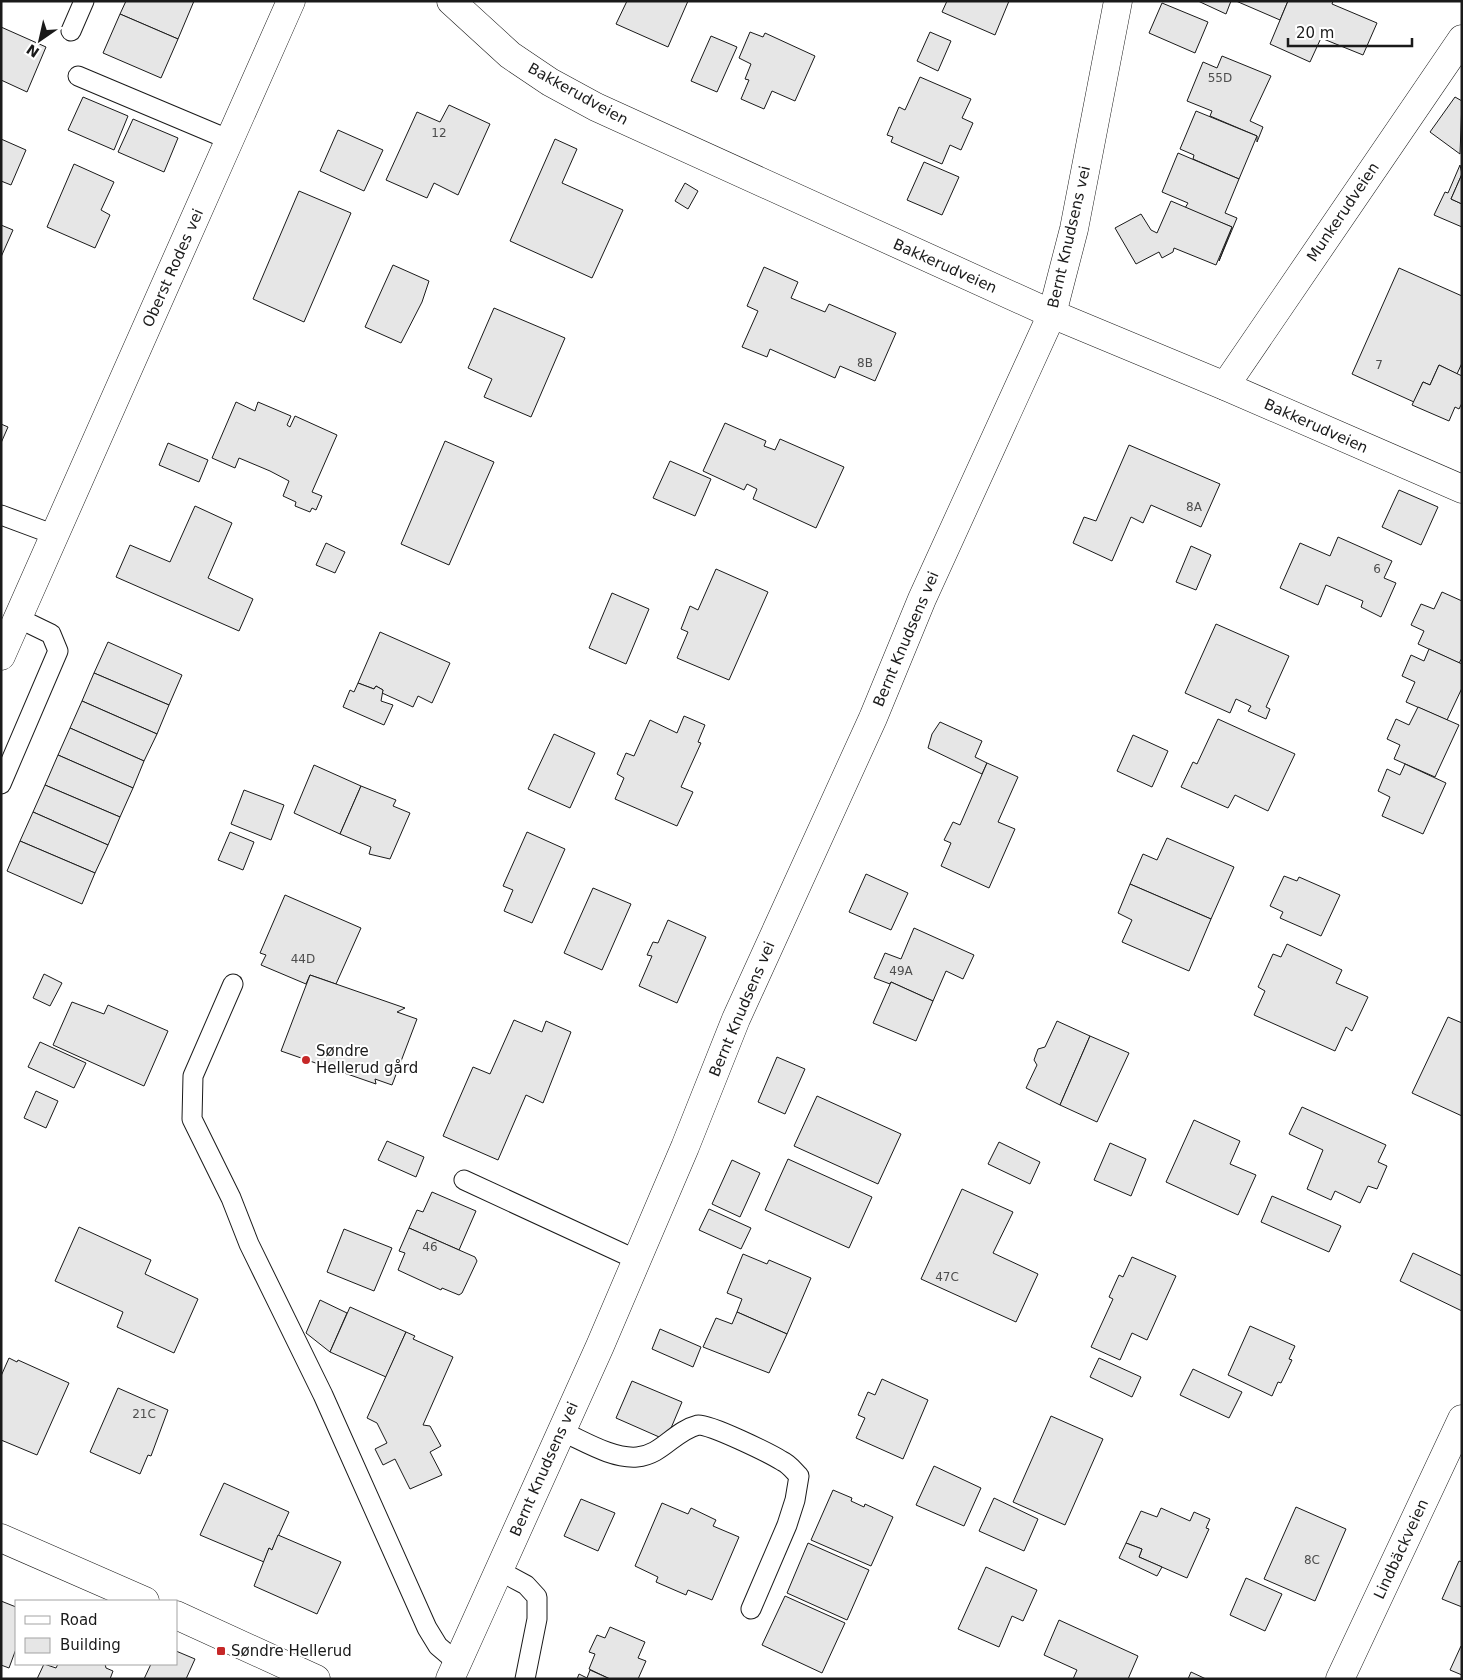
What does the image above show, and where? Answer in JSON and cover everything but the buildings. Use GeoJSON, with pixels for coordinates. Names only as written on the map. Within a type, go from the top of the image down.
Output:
{"type":"FeatureCollection","features":[{"type":"Feature","properties":{"kind":"street","name":"Oberst Rodes vei"},"geometry":{"type":"LineString","coordinates":[[1,656],[291,1]]}},
{"type":"Feature","properties":{"kind":"street","name":"Bakkerudveien"},"geometry":{"type":"LineString","coordinates":[[451,1],[510,55],[550,82],[596,108],[1052,314],[1225,386],[1462,490]]}},
{"type":"Feature","properties":{"kind":"street","name":"Bernt Knudsens vei"},"geometry":{"type":"LineString","coordinates":[[454,1671],[637,1260],[736,1019],[873,718],[922,599],[1052,314],[1074,228],[1118,1]]}},
{"type":"Feature","properties":{"kind":"street","name":"Munkerudveien"},"geometry":{"type":"LineString","coordinates":[[1225,386],[1462,39]]}},
{"type":"Feature","properties":{"kind":"street","name":"Lindbäckveien"},"geometry":{"type":"LineString","coordinates":[[1340,1679],[1462,1419]]}},
{"type":"Feature","properties":{"kind":"street"},"geometry":{"type":"LineString","coordinates":[[1,1538],[80,1581],[142,1600]]}},
{"type":"Feature","properties":{"kind":"street"},"geometry":{"type":"LineString","coordinates":[[178,1616],[316,1679]]}},
{"type":"Feature","properties":{"kind":"lane"},"geometry":{"type":"LineString","coordinates":[[71,31],[84,1]]}},
{"type":"Feature","properties":{"kind":"lane"},"geometry":{"type":"LineString","coordinates":[[78,76],[230,140]]}},
{"type":"Feature","properties":{"kind":"lane"},"geometry":{"type":"LineString","coordinates":[[1,514],[55,534]]}},
{"type":"Feature","properties":{"kind":"lane"},"geometry":{"type":"LineString","coordinates":[[1,784],[58,651],[51,634],[18,618]]}},
{"type":"Feature","properties":{"kind":"lane"},"geometry":{"type":"LineString","coordinates":[[233,984],[193,1076],[192,1119],[231,1198],[249,1244],[323,1395],[427,1628],[454,1671]]}},
{"type":"Feature","properties":{"kind":"lane"},"geometry":{"type":"LineString","coordinates":[[464,1180],[637,1260]]}},
{"type":"Feature","properties":{"kind":"lane"},"geometry":{"type":"LineString","coordinates":[[561,1431],[616,1455],[636,1457],[656,1452],[684,1431],[699,1425],[716,1429],[784,1461],[799,1476],[795,1500],[751,1609]]}},
{"type":"Feature","properties":{"kind":"lane"},"geometry":{"type":"LineString","coordinates":[[498,1570],[526,1585],[537,1597],[537,1619],[525,1679]]}},
{"type":"Feature","properties":{"kind":"place","name":"Søndre Hellerud gård"},"geometry":{"type":"Point","coordinates":[306,1060]}},
{"type":"Feature","properties":{"kind":"place","name":"Søndre Hellerud"},"geometry":{"type":"Point","coordinates":[221,1651]}}]}
